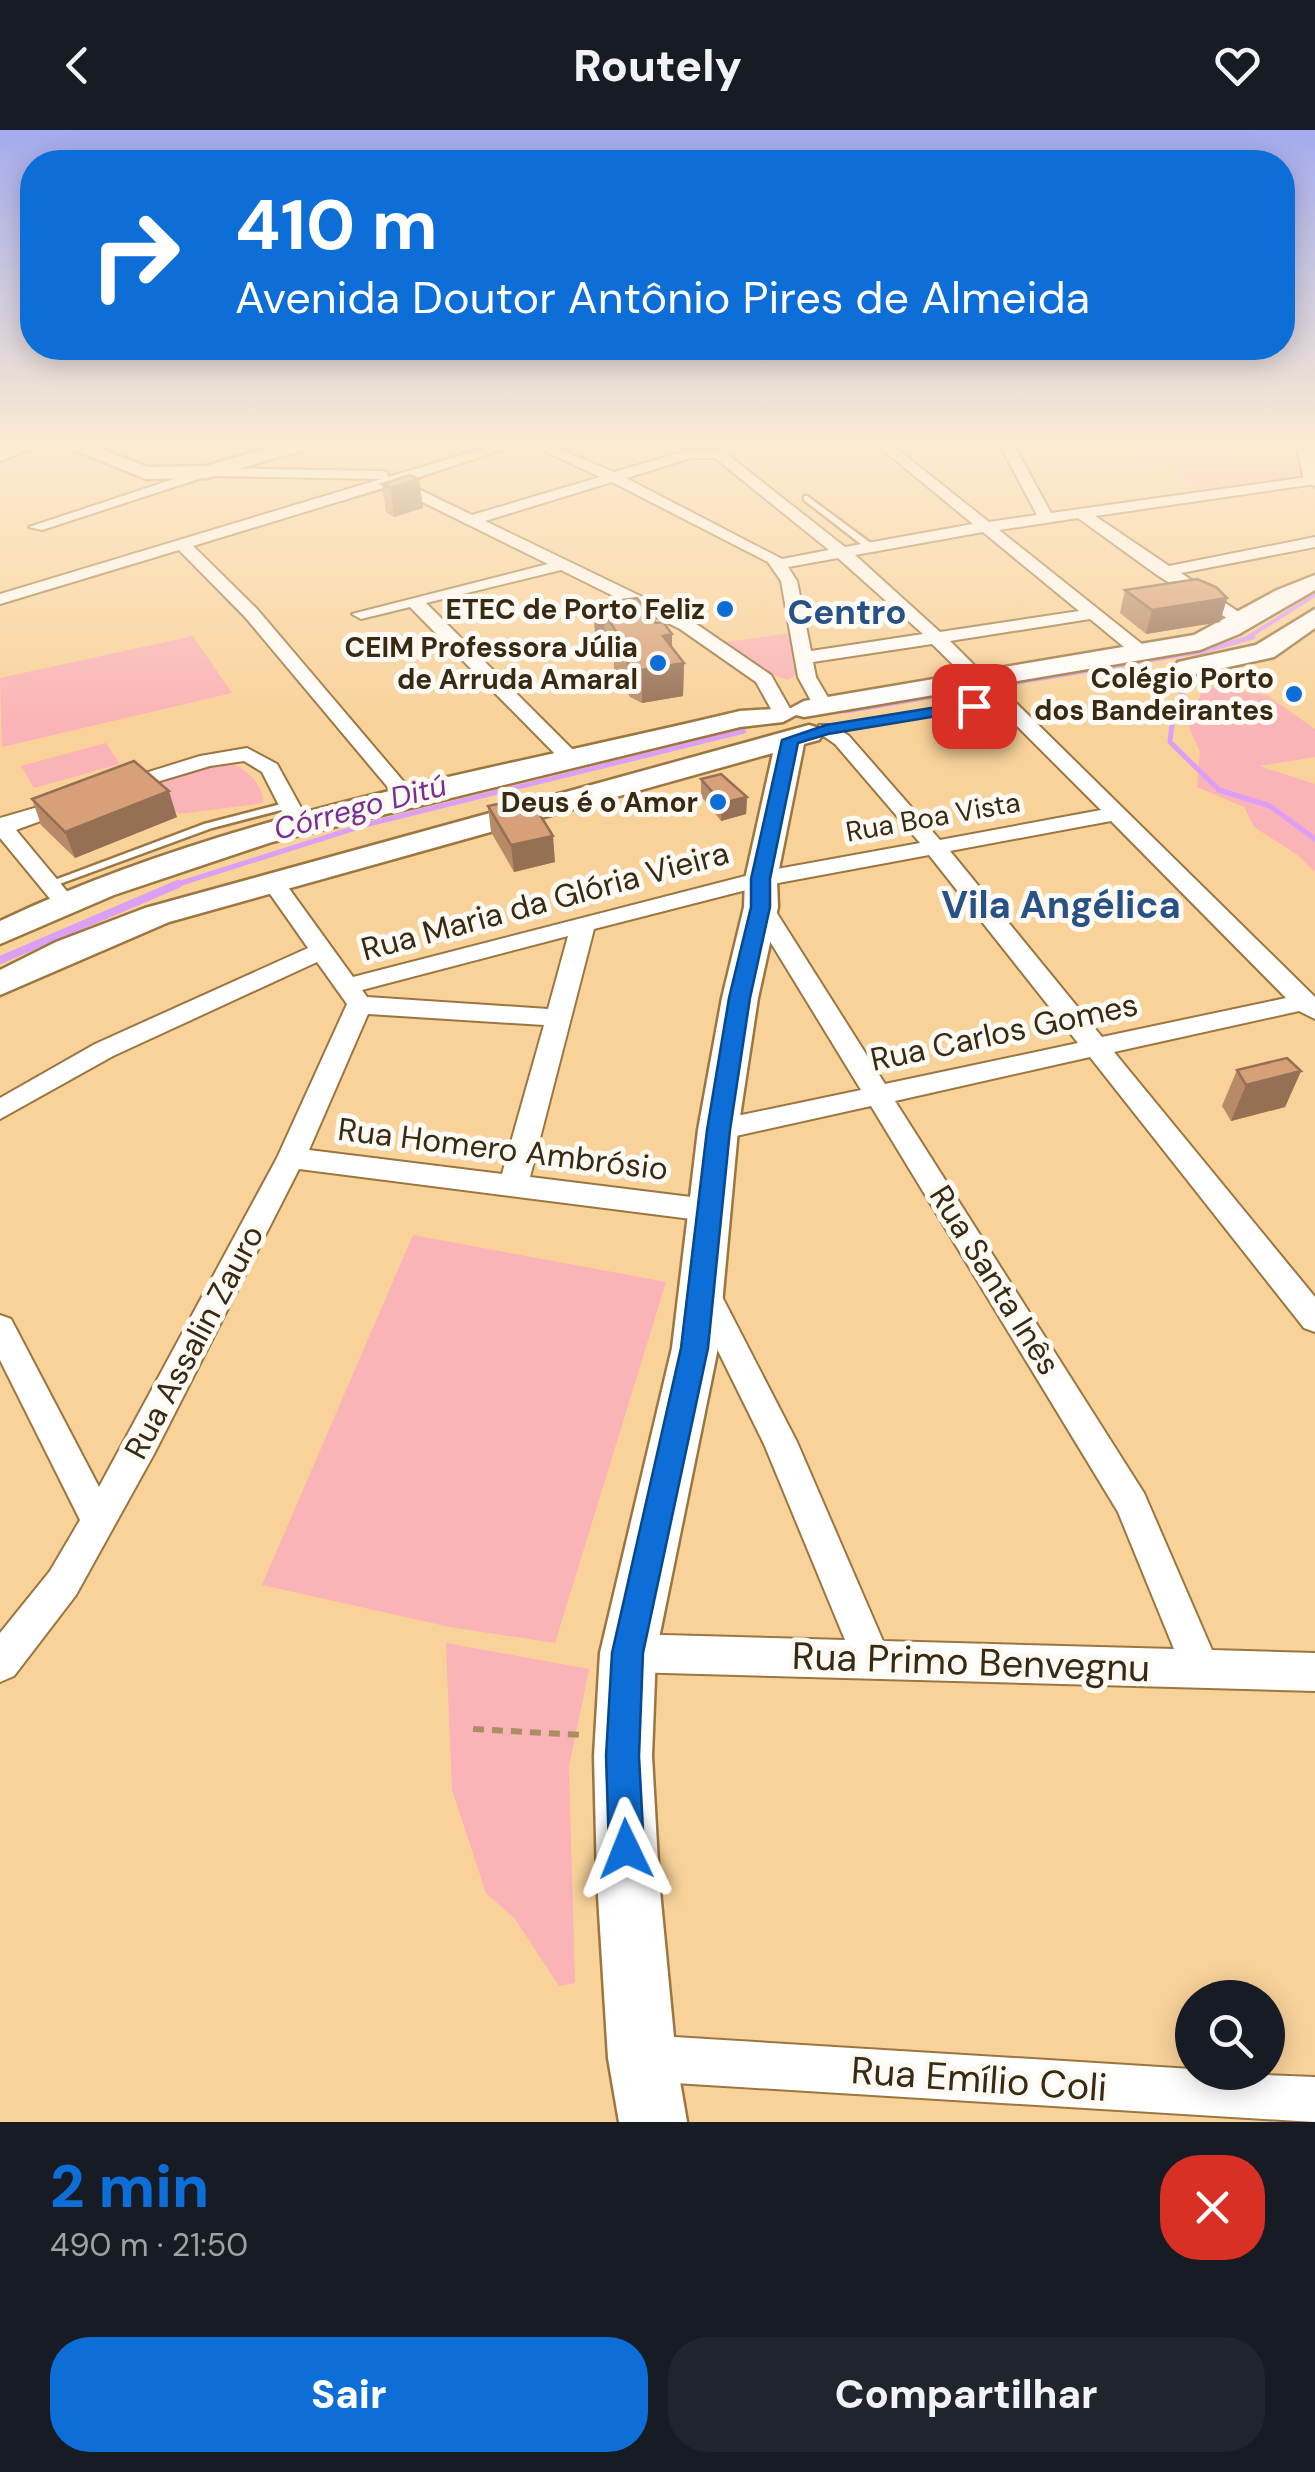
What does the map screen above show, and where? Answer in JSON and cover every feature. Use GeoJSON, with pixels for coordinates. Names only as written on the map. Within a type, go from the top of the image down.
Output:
{"type":"FeatureCollection","features":[{"type":"Feature","properties":{"kind":"main road"},"geometry":{"type":"LineString","coordinates":[[0,984],[68,950],[158,915],[806,722],[980,680],[1200,642],[1243,623],[1280,598],[1315,582]]}},
{"type":"Feature","properties":{"kind":"main road"},"geometry":{"type":"LineString","coordinates":[[0,934],[57,893],[202,852],[294,815],[408,799],[740,720],[806,722],[1003,701],[1265,651],[1315,617]]}},
{"type":"Feature","properties":{"kind":"main road"},"geometry":{"type":"LineString","coordinates":[[653,2122],[642,2058],[623,1756],[628,1653],[694,1348],[704,1290],[718,1130],[760,893],[806,722]]}},
{"type":"Feature","properties":{"kind":"street"},"geometry":{"type":"LineString","coordinates":[[0,599],[198,538]]}},
{"type":"Feature","properties":{"kind":"street"},"geometry":{"type":"LineString","coordinates":[[510,538],[686,624],[764,679],[806,722],[842,740],[934,846],[1315,1319]]}},
{"type":"Feature","properties":{"kind":"street"},"geometry":{"type":"LineString","coordinates":[[722,538],[784,573],[844,555],[932,538]]}},
{"type":"Feature","properties":{"kind":"street"},"geometry":{"type":"LineString","coordinates":[[823,538],[938,637],[980,680]]}},
{"type":"Feature","properties":{"kind":"street"},"geometry":{"type":"LineString","coordinates":[[998,538],[1142,652]]}},
{"type":"Feature","properties":{"kind":"street"},"geometry":{"type":"LineString","coordinates":[[1115,538],[1243,623]]}},
{"type":"Feature","properties":{"kind":"street"},"geometry":{"type":"LineString","coordinates":[[1163,572],[1315,542]]}},
{"type":"Feature","properties":{"kind":"street"},"geometry":{"type":"LineString","coordinates":[[181,543],[250,613],[408,799]]}},
{"type":"Feature","properties":{"kind":"street"},"geometry":{"type":"LineString","coordinates":[[361,614],[563,566]]}},
{"type":"Feature","properties":{"kind":"street"},"geometry":{"type":"LineString","coordinates":[[784,573],[805,667],[806,722]]}},
{"type":"Feature","properties":{"kind":"street"},"geometry":{"type":"LineString","coordinates":[[414,601],[572,760]]}},
{"type":"Feature","properties":{"kind":"street"},"geometry":{"type":"LineString","coordinates":[[764,679],[792,682],[805,667],[938,637],[1092,614]]}},
{"type":"Feature","properties":{"kind":"street"},"geometry":{"type":"LineString","coordinates":[[1003,701],[1310,1007]]}},
{"type":"Feature","properties":{"kind":"street"},"geometry":{"type":"LineString","coordinates":[[57,893],[2,825],[207,760],[247,754],[270,768],[294,815]]}},
{"type":"Feature","properties":{"kind":"street","name":"Rua Boa Vista"},"geometry":{"type":"LineString","coordinates":[[760,893],[934,846],[1116,814]]}},
{"type":"Feature","properties":{"kind":"street"},"geometry":{"type":"LineString","coordinates":[[272,881],[353,996],[558,1018]]}},
{"type":"Feature","properties":{"kind":"street","name":"Rua Maria da Glória Vieira"},"geometry":{"type":"LineString","coordinates":[[353,996],[584,922],[760,893]]}},
{"type":"Feature","properties":{"kind":"street","name":"Rua Santa Inês"},"geometry":{"type":"LineString","coordinates":[[760,893],[1132,1504],[1201,1668]]}},
{"type":"Feature","properties":{"kind":"street"},"geometry":{"type":"LineString","coordinates":[[512,1188],[584,922]]}},
{"type":"Feature","properties":{"kind":"street"},"geometry":{"type":"LineString","coordinates":[[0,1110],[104,1050],[322,952]]}},
{"type":"Feature","properties":{"kind":"street","name":"Rua Assalin Zauro"},"geometry":{"type":"LineString","coordinates":[[0,1663],[64,1583],[142,1444],[291,1158],[353,996]]}},
{"type":"Feature","properties":{"kind":"street","name":"Rua Carlos Gomes"},"geometry":{"type":"LineString","coordinates":[[718,1130],[1097,1047],[1310,1007]]}},
{"type":"Feature","properties":{"kind":"street","name":"Rua Homero Ambrósio"},"geometry":{"type":"LineString","coordinates":[[291,1158],[708,1210]]}},
{"type":"Feature","properties":{"kind":"street"},"geometry":{"type":"LineString","coordinates":[[704,1290],[780,1442],[872,1660]]}},
{"type":"Feature","properties":{"kind":"street"},"geometry":{"type":"LineString","coordinates":[[0,1328],[98,1520]]}},
{"type":"Feature","properties":{"kind":"street","name":"Rua Primo Benvegnu"},"geometry":{"type":"LineString","coordinates":[[628,1653],[1315,1672]]}},
{"type":"Feature","properties":{"kind":"street","name":"Rua Emílio Coli"},"geometry":{"type":"LineString","coordinates":[[642,2058],[1315,2100]]}},
{"type":"Feature","properties":{"kind":"lane"},"geometry":{"type":"LineString","coordinates":[[858,538],[872,549]]}},
{"type":"Feature","properties":{"kind":"path"},"geometry":{"type":"LineString","coordinates":[[473,1730],[581,1737]]}},
{"type":"Feature","properties":{"kind":"shaded area"},"geometry":{"type":"Polygon","coordinates":[[[791,633],[798,674],[788,680],[767,673],[725,642],[791,633]]]}},
{"type":"Feature","properties":{"kind":"shaded area"},"geometry":{"type":"Polygon","coordinates":[[[193,636],[232,693],[2,747],[0,678],[193,636]]]}},
{"type":"Feature","properties":{"kind":"shaded area"},"geometry":{"type":"Polygon","coordinates":[[[1203,687],[1267,695],[1315,729],[1315,757],[1259,766],[1315,784],[1315,872],[1299,856],[1254,827],[1244,807],[1197,787],[1200,752],[1189,727],[1203,687]]]}},
{"type":"Feature","properties":{"kind":"shaded area"},"geometry":{"type":"Polygon","coordinates":[[[106,743],[120,764],[34,788],[21,766],[106,743]]]}},
{"type":"Feature","properties":{"kind":"shaded area"},"geometry":{"type":"Polygon","coordinates":[[[229,763],[253,778],[263,803],[179,814],[147,785],[200,767],[229,763]]]}},
{"type":"Feature","properties":{"kind":"shaded area"},"geometry":{"type":"Polygon","coordinates":[[[413,1235],[666,1282],[555,1643],[450,1627],[262,1585],[413,1235]]]}},
{"type":"Feature","properties":{"kind":"shaded area"},"geometry":{"type":"Polygon","coordinates":[[[446,1643],[589,1669],[569,1767],[575,1983],[559,1986],[515,1919],[486,1893],[452,1790],[446,1643]]]}},
{"type":"Feature","properties":{"kind":"building"},"geometry":{"type":"Polygon","coordinates":[[[1197,579],[1216,587],[1227,598],[1152,610],[1125,590],[1197,579]]]}},
{"type":"Feature","properties":{"kind":"building"},"geometry":{"type":"Polygon","coordinates":[[[637,598],[656,623],[663,622],[672,634],[663,636],[684,663],[642,670],[629,665],[614,639],[621,639],[604,613],[594,615],[593,609],[601,607],[599,603],[637,598]]]}},
{"type":"Feature","properties":{"kind":"building"},"geometry":{"type":"Polygon","coordinates":[[[134,761],[169,791],[65,832],[32,799],[134,761]]]}},
{"type":"Feature","properties":{"kind":"building"},"geometry":{"type":"Polygon","coordinates":[[[721,774],[747,797],[722,803],[701,779],[721,774]]]}},
{"type":"Feature","properties":{"kind":"building"},"geometry":{"type":"Polygon","coordinates":[[[529,797],[553,836],[511,845],[488,806],[529,797]]]}},
{"type":"Feature","properties":{"kind":"building"},"geometry":{"type":"Polygon","coordinates":[[[1287,1058],[1301,1071],[1246,1085],[1237,1070],[1287,1058]]]}},
{"type":"Feature","properties":{"kind":"waterway","name":"Córrego Ditú"},"geometry":{"type":"LineString","coordinates":[[1245,639],[1315,595]]}},
{"type":"Feature","properties":{"kind":"waterway","name":"Córrego Ditú"},"geometry":{"type":"LineString","coordinates":[[846,711],[1203,651],[1253,637]]}},
{"type":"Feature","properties":{"kind":"waterway"},"geometry":{"type":"LineString","coordinates":[[1190,677],[1173,715],[1170,742],[1219,790],[1270,806],[1315,839]]}},
{"type":"Feature","properties":{"kind":"waterway","name":"Córrego Ditú"},"geometry":{"type":"LineString","coordinates":[[177,884],[365,825],[744,731]]}},
{"type":"Feature","properties":{"kind":"waterway","name":"Córrego Ditú"},"geometry":{"type":"LineString","coordinates":[[0,960],[177,884]]}},
{"type":"Feature","properties":{"kind":"waterway","name":"Córrego Ditú"},"geometry":{"type":"LineString","coordinates":[[172,886],[177,884]]}},
{"type":"Feature","properties":{"kind":"place","name":"ETEC de Porto Feliz"},"geometry":{"type":"Point","coordinates":[725,609]}},
{"type":"Feature","properties":{"kind":"place","name":"CEIM Professora Júlia de Arruda Amaral"},"geometry":{"type":"Point","coordinates":[658,663]}},
{"type":"Feature","properties":{"kind":"place","name":"Colégio Porto dos Bandeirantes"},"geometry":{"type":"Point","coordinates":[1294,694]}},
{"type":"Feature","properties":{"kind":"place","name":"Deus é o Amor"},"geometry":{"type":"Point","coordinates":[718,802]}},
{"type":"Feature","properties":{"kind":"district","name":"Centro"},"geometry":{"type":"Point","coordinates":[847,612]}},
{"type":"Feature","properties":{"kind":"district","name":"Vila Angélica"},"geometry":{"type":"Point","coordinates":[1061,905]}},
{"type":"Feature","properties":{"kind":"route"},"geometry":{"type":"LineString","coordinates":[[626,1849],[623,1756],[628,1653],[694,1348],[704,1290],[718,1130],[760,907],[760,879],[790,740],[826,730],[974,706]]}}]}
